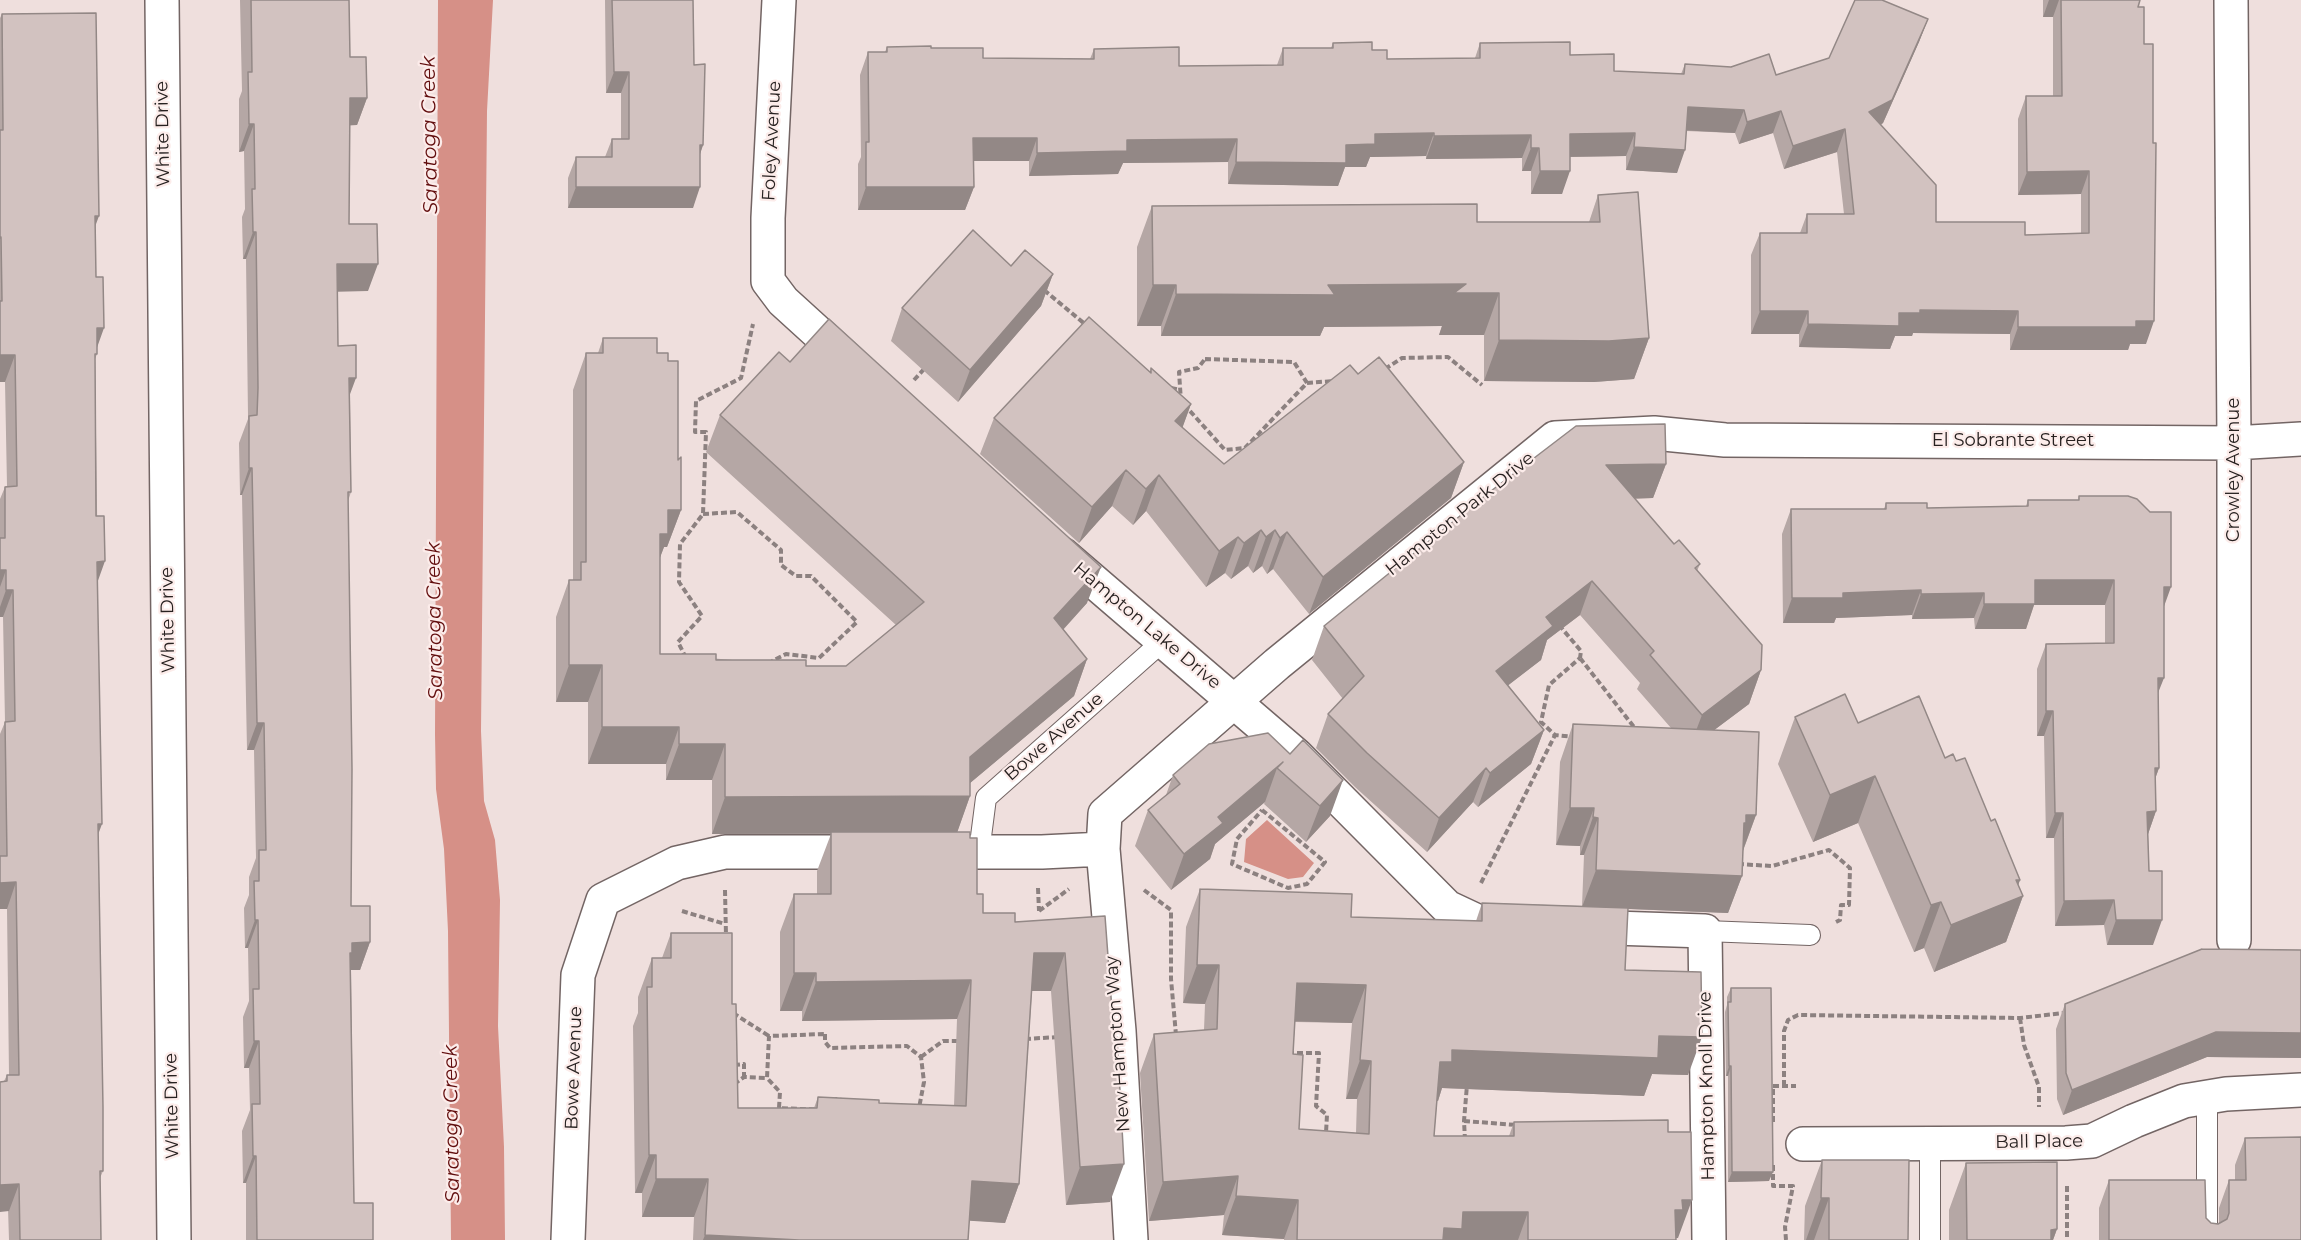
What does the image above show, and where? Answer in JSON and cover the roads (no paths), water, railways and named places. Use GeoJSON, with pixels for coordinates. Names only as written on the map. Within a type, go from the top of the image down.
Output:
{"type":"FeatureCollection","features":[{"type":"Feature","properties":{"kind":"street","name":"White Drive"},"geometry":{"type":"LineString","coordinates":[[162,0],[174,1240]]}},
{"type":"Feature","properties":{"kind":"street","name":"Foley Avenue"},"geometry":{"type":"LineString","coordinates":[[779,0],[768,218],[768,281],[783,301],[871,381]]}},
{"type":"Feature","properties":{"kind":"street","name":"Crowley Avenue"},"geometry":{"type":"LineString","coordinates":[[2231,0],[2234,940]]}},
{"type":"Feature","properties":{"kind":"street","name":"Hampton Park Drive"},"geometry":{"type":"LineString","coordinates":[[1103,849],[1105,814],[1277,664],[1555,438],[1654,433],[1725,440]]}},
{"type":"Feature","properties":{"kind":"street","name":"El Sobrante Street"},"geometry":{"type":"LineString","coordinates":[[1725,440],[2234,443],[2301,439]]}},
{"type":"Feature","properties":{"kind":"street","name":"Hampton Lake Drive"},"geometry":{"type":"LineString","coordinates":[[1045,538],[1296,755],[1447,907],[1479,922],[1706,932]]}},
{"type":"Feature","properties":{"kind":"street"},"geometry":{"type":"LineString","coordinates":[[979,852],[1103,849]]}},
{"type":"Feature","properties":{"kind":"street","name":"New Hampton Way"},"geometry":{"type":"LineString","coordinates":[[1103,849],[1119,1031],[1131,1240]]}},
{"type":"Feature","properties":{"kind":"street","name":"Bowe Avenue"},"geometry":{"type":"LineString","coordinates":[[568,1240],[578,975],[603,900],[677,863],[725,852],[979,852]]}},
{"type":"Feature","properties":{"kind":"street","name":"Hampton Knoll Drive"},"geometry":{"type":"LineString","coordinates":[[1706,932],[1709,1240]]}},
{"type":"Feature","properties":{"kind":"street","name":"Ball Place"},"geometry":{"type":"LineString","coordinates":[[1803,1144],[2091,1141],[2184,1101],[2277,1090],[2301,1090]]}},
{"type":"Feature","properties":{"kind":"lane","name":"Bowe Avenue"},"geometry":{"type":"LineString","coordinates":[[979,852],[986,798],[1163,641]]}},
{"type":"Feature","properties":{"kind":"lane"},"geometry":{"type":"LineString","coordinates":[[1706,932],[1810,935]]}},
{"type":"Feature","properties":{"kind":"lane"},"geometry":{"type":"LineString","coordinates":[[2207,1240],[2208,1097]]}},
{"type":"Feature","properties":{"kind":"lane"},"geometry":{"type":"LineString","coordinates":[[1930,1144],[1930,1240]]}},
{"type":"Feature","properties":{"kind":"water","name":"Saratoga Creek"},"geometry":{"type":"Polygon","coordinates":[[[438,0],[493,0],[487,111],[481,731],[484,801],[495,840],[500,900],[498,1026],[504,1147],[505,1240],[451,1240],[448,931],[444,849],[436,789],[435,734],[438,0]]]}},
{"type":"Feature","properties":{"kind":"water"},"geometry":{"type":"Polygon","coordinates":[[[1267,820],[1314,863],[1303,877],[1288,879],[1244,862],[1246,839],[1267,820]]]}}]}
